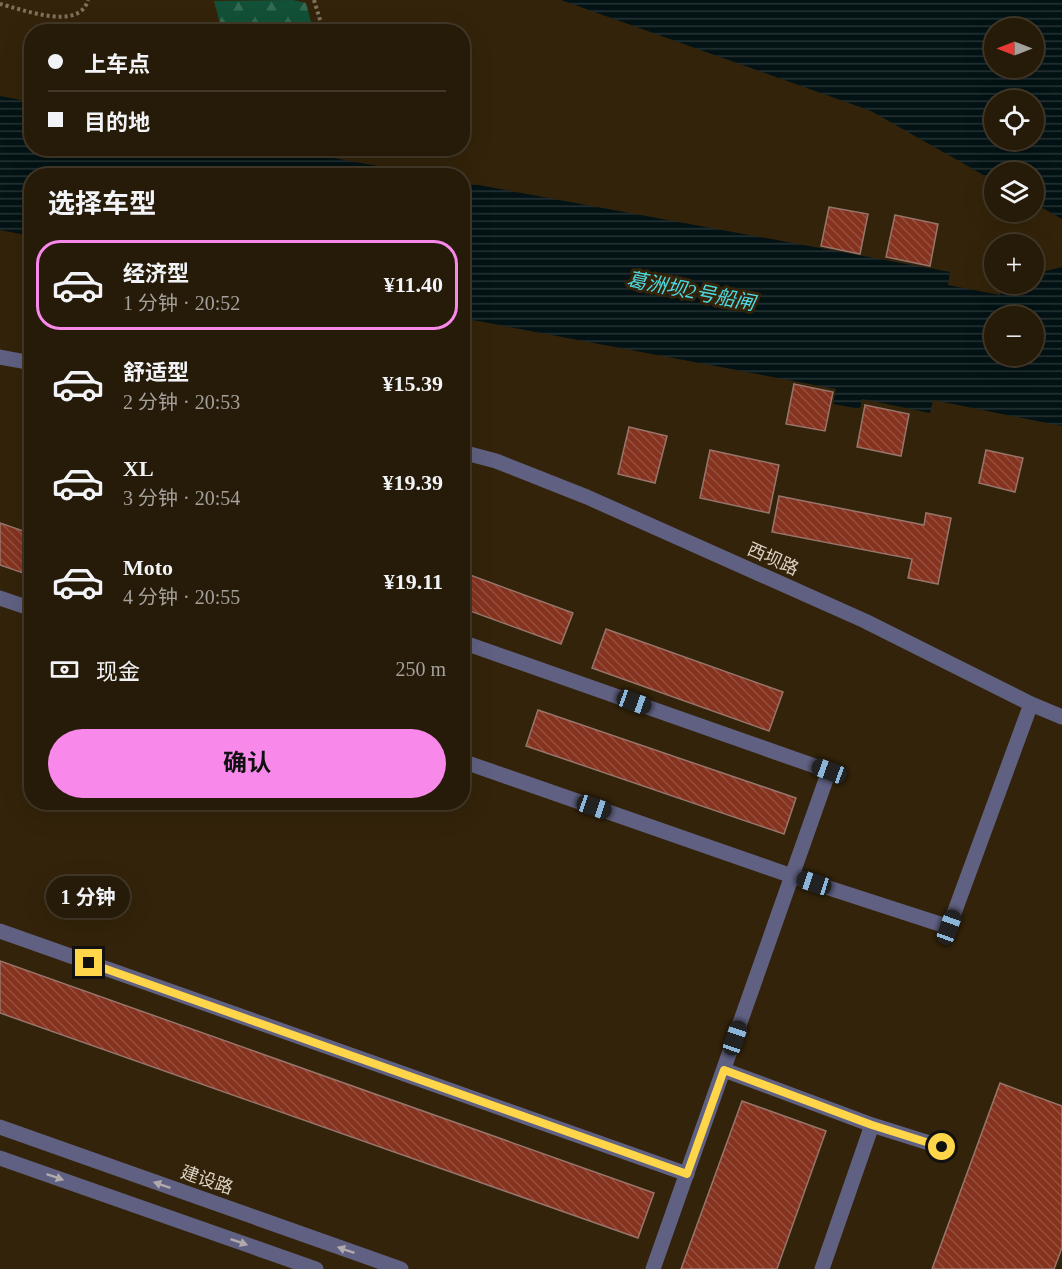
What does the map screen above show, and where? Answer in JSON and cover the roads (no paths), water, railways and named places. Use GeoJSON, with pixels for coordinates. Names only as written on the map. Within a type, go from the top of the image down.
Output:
{"type":"FeatureCollection","features":[{"type":"Feature","properties":{"kind":"lane"},"geometry":{"type":"LineString","coordinates":[[0,357],[24,362]]}},
{"type":"Feature","properties":{"kind":"lane","name":"西坝路"},"geometry":{"type":"LineString","coordinates":[[470,454],[496,461],[597,501],[865,621],[1031,704],[1062,717]]}},
{"type":"Feature","properties":{"kind":"lane"},"geometry":{"type":"LineString","coordinates":[[0,598],[24,606]]}},
{"type":"Feature","properties":{"kind":"lane"},"geometry":{"type":"LineString","coordinates":[[470,645],[829,771],[653,1269]]}},
{"type":"Feature","properties":{"kind":"lane"},"geometry":{"type":"LineString","coordinates":[[470,764],[792,876],[949,927],[1031,704]]}},
{"type":"Feature","properties":{"kind":"lane"},"geometry":{"type":"LineString","coordinates":[[0,932],[687,1174]]}},
{"type":"Feature","properties":{"kind":"lane"},"geometry":{"type":"LineString","coordinates":[[724,1070],[872,1125],[942,1147]]}},
{"type":"Feature","properties":{"kind":"lane"},"geometry":{"type":"LineString","coordinates":[[822,1269],[872,1125]]}},
{"type":"Feature","properties":{"kind":"lane","name":"建设路"},"geometry":{"type":"LineString","coordinates":[[0,1127],[401,1269]]}},
{"type":"Feature","properties":{"kind":"lane"},"geometry":{"type":"LineString","coordinates":[[0,1158],[316,1269]]}},
{"type":"Feature","properties":{"kind":"water"},"geometry":{"type":"Polygon","coordinates":[[[561,0],[1062,0],[1062,219],[1044,209],[1044,162],[984,162],[984,175],[871,111],[561,0]]]}},
{"type":"Feature","properties":{"kind":"water"},"geometry":{"type":"Polygon","coordinates":[[[0,96],[24,101],[24,156],[322,156],[390,168],[24,168],[24,235],[0,230],[0,96]]]}},
{"type":"Feature","properties":{"kind":"water","name":"葛洲坝2号船闸"},"geometry":{"type":"Polygon","coordinates":[[[470,183],[950,272],[948,285],[984,292],[984,294],[1044,294],[1044,272],[1062,267],[1062,426],[933,400],[930,413],[862,399],[860,409],[833,404],[836,389],[470,320],[470,183]]]}}]}
